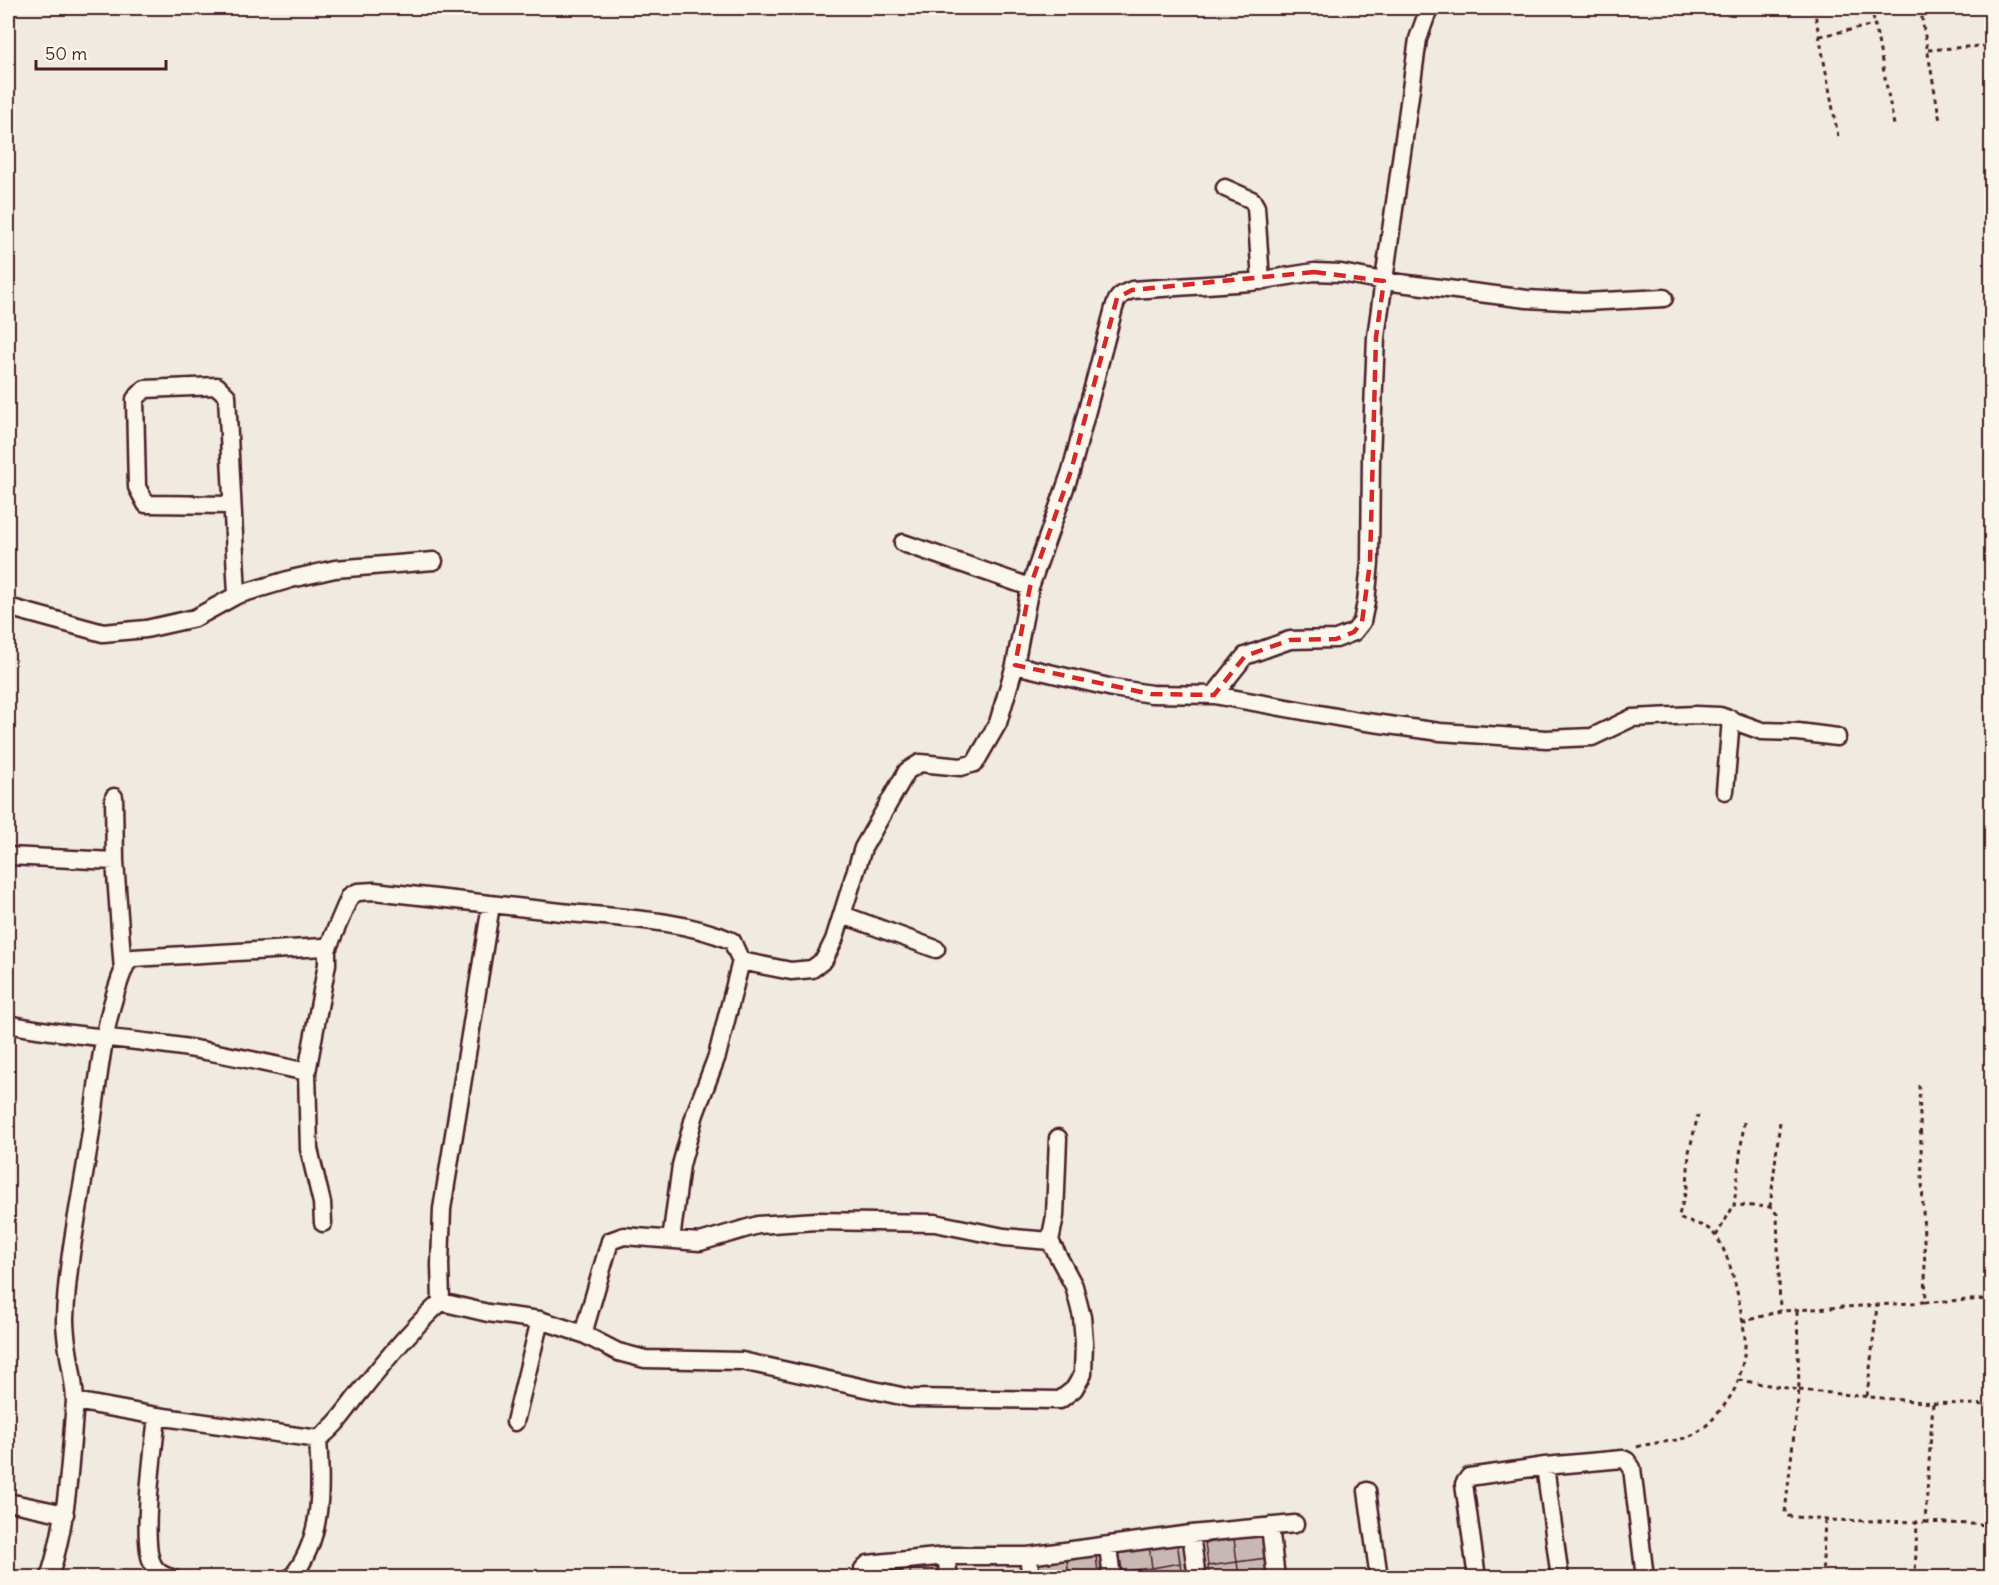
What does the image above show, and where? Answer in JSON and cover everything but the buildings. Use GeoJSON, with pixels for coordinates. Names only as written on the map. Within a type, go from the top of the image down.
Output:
{"type":"FeatureCollection","features":[{"type":"Feature","properties":{"kind":"street"},"geometry":{"type":"LineString","coordinates":[[1214,695],[1245,656],[1290,640],[1336,639],[1354,632],[1362,622],[1370,563],[1376,337],[1418,39],[1429,8]]}},
{"type":"Feature","properties":{"kind":"street"},"geometry":{"type":"LineString","coordinates":[[1225,188],[1252,200],[1256,207],[1260,280]]}},
{"type":"Feature","properties":{"kind":"street"},"geometry":{"type":"LineString","coordinates":[[741,961],[791,971],[812,969],[824,960],[843,915],[863,848],[906,771],[920,763],[962,767],[975,763],[998,723],[1015,665],[1030,587],[1071,471],[1117,298],[1132,290],[1260,280],[1314,272],[1341,273],[1384,281],[1527,298],[1584,302],[1664,298]]}},
{"type":"Feature","properties":{"kind":"street"},"geometry":{"type":"LineString","coordinates":[[231,505],[146,504],[137,487],[135,399],[145,389],[217,386],[227,396],[237,595]]}},
{"type":"Feature","properties":{"kind":"street"},"geometry":{"type":"LineString","coordinates":[[903,543],[1030,587]]}},
{"type":"Feature","properties":{"kind":"street"},"geometry":{"type":"LineString","coordinates":[[8,607],[103,633],[146,629],[195,618],[237,595],[335,568],[434,561]]}},
{"type":"Feature","properties":{"kind":"street"},"geometry":{"type":"LineString","coordinates":[[1015,665],[1113,688],[1151,694],[1214,695],[1359,721],[1440,732],[1546,739],[1592,737],[1632,718],[1695,715],[1720,716],[1762,731],[1798,732],[1837,737]]}},
{"type":"Feature","properties":{"kind":"street"},"geometry":{"type":"LineString","coordinates":[[1725,791],[1731,719]]}},
{"type":"Feature","properties":{"kind":"street"},"geometry":{"type":"LineString","coordinates":[[114,797],[115,861],[123,971]]}},
{"type":"Feature","properties":{"kind":"street"},"geometry":{"type":"LineString","coordinates":[[8,856],[115,861]]}},
{"type":"Feature","properties":{"kind":"street"},"geometry":{"type":"LineString","coordinates":[[323,1223],[321,1195],[309,1149],[307,1072],[327,964],[327,951],[350,896],[358,892],[374,891],[638,920],[717,934],[732,941],[741,961],[717,1056],[695,1114],[681,1165],[671,1240]]}},
{"type":"Feature","properties":{"kind":"street"},"geometry":{"type":"LineString","coordinates":[[75,1401],[274,1434],[318,1438],[330,1431],[414,1326],[441,1302],[442,1209],[491,905]]}},
{"type":"Feature","properties":{"kind":"street"},"geometry":{"type":"LineString","coordinates":[[843,915],[936,949]]}},
{"type":"Feature","properties":{"kind":"street"},"geometry":{"type":"LineString","coordinates":[[49,1578],[59,1548],[65,1514],[75,1401],[74,1381],[67,1348],[67,1290],[72,1241],[90,1140],[103,1038],[123,971],[129,960],[133,958],[323,947],[327,951]]}},
{"type":"Feature","properties":{"kind":"street"},"geometry":{"type":"LineString","coordinates":[[8,1024],[155,1043],[307,1072]]}},
{"type":"Feature","properties":{"kind":"street"},"geometry":{"type":"LineString","coordinates":[[441,1302],[488,1313],[540,1320],[583,1334],[618,1352],[645,1359],[742,1361],[910,1398],[1060,1400],[1074,1389],[1083,1374],[1084,1329],[1074,1286],[1050,1241],[1055,1216],[1058,1138]]}},
{"type":"Feature","properties":{"kind":"street"},"geometry":{"type":"LineString","coordinates":[[583,1334],[610,1241],[624,1236],[700,1242],[758,1225],[816,1221],[936,1223],[1004,1237],[1050,1241]]}},
{"type":"Feature","properties":{"kind":"street"},"geometry":{"type":"LineString","coordinates":[[515,1422],[540,1320]]}},
{"type":"Feature","properties":{"kind":"street"},"geometry":{"type":"LineString","coordinates":[[157,1416],[147,1527],[149,1549],[153,1566],[163,1576],[172,1578]]}},
{"type":"Feature","properties":{"kind":"street"},"geometry":{"type":"LineString","coordinates":[[291,1578],[300,1566],[314,1535],[321,1501],[318,1438]]}},
{"type":"Feature","properties":{"kind":"street"},"geometry":{"type":"LineString","coordinates":[[1477,1578],[1464,1484],[1469,1477],[1545,1466],[1623,1459],[1632,1468],[1645,1578]]}},
{"type":"Feature","properties":{"kind":"street"},"geometry":{"type":"LineString","coordinates":[[1545,1466],[1560,1578]]}},
{"type":"Feature","properties":{"kind":"street"},"geometry":{"type":"LineString","coordinates":[[1367,1491],[1378,1578]]}},
{"type":"Feature","properties":{"kind":"street"},"geometry":{"type":"LineString","coordinates":[[8,1502],[65,1514]]}},
{"type":"Feature","properties":{"kind":"street"},"geometry":{"type":"LineString","coordinates":[[865,1578],[864,1569],[868,1564],[946,1556],[1028,1556],[1191,1534],[1295,1524]]}},
{"type":"Feature","properties":{"kind":"street"},"geometry":{"type":"LineString","coordinates":[[1270,1526],[1276,1578]]}},
{"type":"Feature","properties":{"kind":"street"},"geometry":{"type":"LineString","coordinates":[[1191,1534],[1197,1578]]}},
{"type":"Feature","properties":{"kind":"street"},"geometry":{"type":"LineString","coordinates":[[1108,1546],[1112,1578]]}},
{"type":"Feature","properties":{"kind":"street"},"geometry":{"type":"LineString","coordinates":[[946,1556],[949,1578]]}},
{"type":"Feature","properties":{"kind":"street"},"geometry":{"type":"LineString","coordinates":[[1028,1556],[1031,1578]]}},
{"type":"Feature","properties":{"kind":"path"},"geometry":{"type":"LineString","coordinates":[[1814,8],[1838,136]]}},
{"type":"Feature","properties":{"kind":"path"},"geometry":{"type":"LineString","coordinates":[[1871,8],[1894,125]]}},
{"type":"Feature","properties":{"kind":"path"},"geometry":{"type":"LineString","coordinates":[[1920,8],[1940,121]]}},
{"type":"Feature","properties":{"kind":"path"},"geometry":{"type":"LineString","coordinates":[[1986,8],[1992,31]]}},
{"type":"Feature","properties":{"kind":"path"},"geometry":{"type":"LineString","coordinates":[[1820,36],[1875,25]]}},
{"type":"Feature","properties":{"kind":"path"},"geometry":{"type":"LineString","coordinates":[[1928,50],[1992,45]]}},
{"type":"Feature","properties":{"kind":"path"},"geometry":{"type":"LineString","coordinates":[[1992,1041],[1992,1066]]}},
{"type":"Feature","properties":{"kind":"path"},"geometry":{"type":"LineString","coordinates":[[1919,1084],[1926,1302]]}},
{"type":"Feature","properties":{"kind":"path"},"geometry":{"type":"LineString","coordinates":[[1623,1459],[1634,1448],[1650,1443],[1683,1440],[1701,1430],[1719,1412],[1739,1380],[1745,1340],[1728,1260],[1716,1236],[1708,1229],[1687,1222],[1678,1215],[1687,1187],[1689,1152],[1698,1115]]}},
{"type":"Feature","properties":{"kind":"path"},"geometry":{"type":"LineString","coordinates":[[1770,1207],[1780,1121]]}},
{"type":"Feature","properties":{"kind":"path"},"geometry":{"type":"LineString","coordinates":[[1716,1236],[1734,1205],[1744,1122]]}},
{"type":"Feature","properties":{"kind":"path"},"geometry":{"type":"LineString","coordinates":[[1734,1205],[1770,1207],[1777,1214],[1780,1311]]}},
{"type":"Feature","properties":{"kind":"path"},"geometry":{"type":"LineString","coordinates":[[1742,1322],[1780,1311],[1992,1299]]}},
{"type":"Feature","properties":{"kind":"path"},"geometry":{"type":"LineString","coordinates":[[1868,1396],[1877,1306]]}},
{"type":"Feature","properties":{"kind":"path"},"geometry":{"type":"LineString","coordinates":[[1797,1311],[1799,1390],[1785,1513],[1788,1516],[1825,1520],[1992,1525]]}},
{"type":"Feature","properties":{"kind":"path"},"geometry":{"type":"LineString","coordinates":[[1739,1380],[1799,1390],[1933,1403],[1992,1406]]}},
{"type":"Feature","properties":{"kind":"path"},"geometry":{"type":"LineString","coordinates":[[1925,1522],[1933,1403]]}},
{"type":"Feature","properties":{"kind":"path"},"geometry":{"type":"LineString","coordinates":[[1822,1578],[1825,1520]]}},
{"type":"Feature","properties":{"kind":"path"},"geometry":{"type":"LineString","coordinates":[[1915,1578],[1917,1522]]}},
{"type":"Feature","properties":{"kind":"highlighted area"},"geometry":{"type":"Polygon","coordinates":[[[1314,272],[1384,281],[1376,337],[1370,563],[1362,622],[1354,632],[1336,639],[1290,640],[1245,656],[1214,695],[1151,694],[1015,665],[1030,587],[1071,471],[1117,298],[1132,290],[1314,272]]]}}]}
